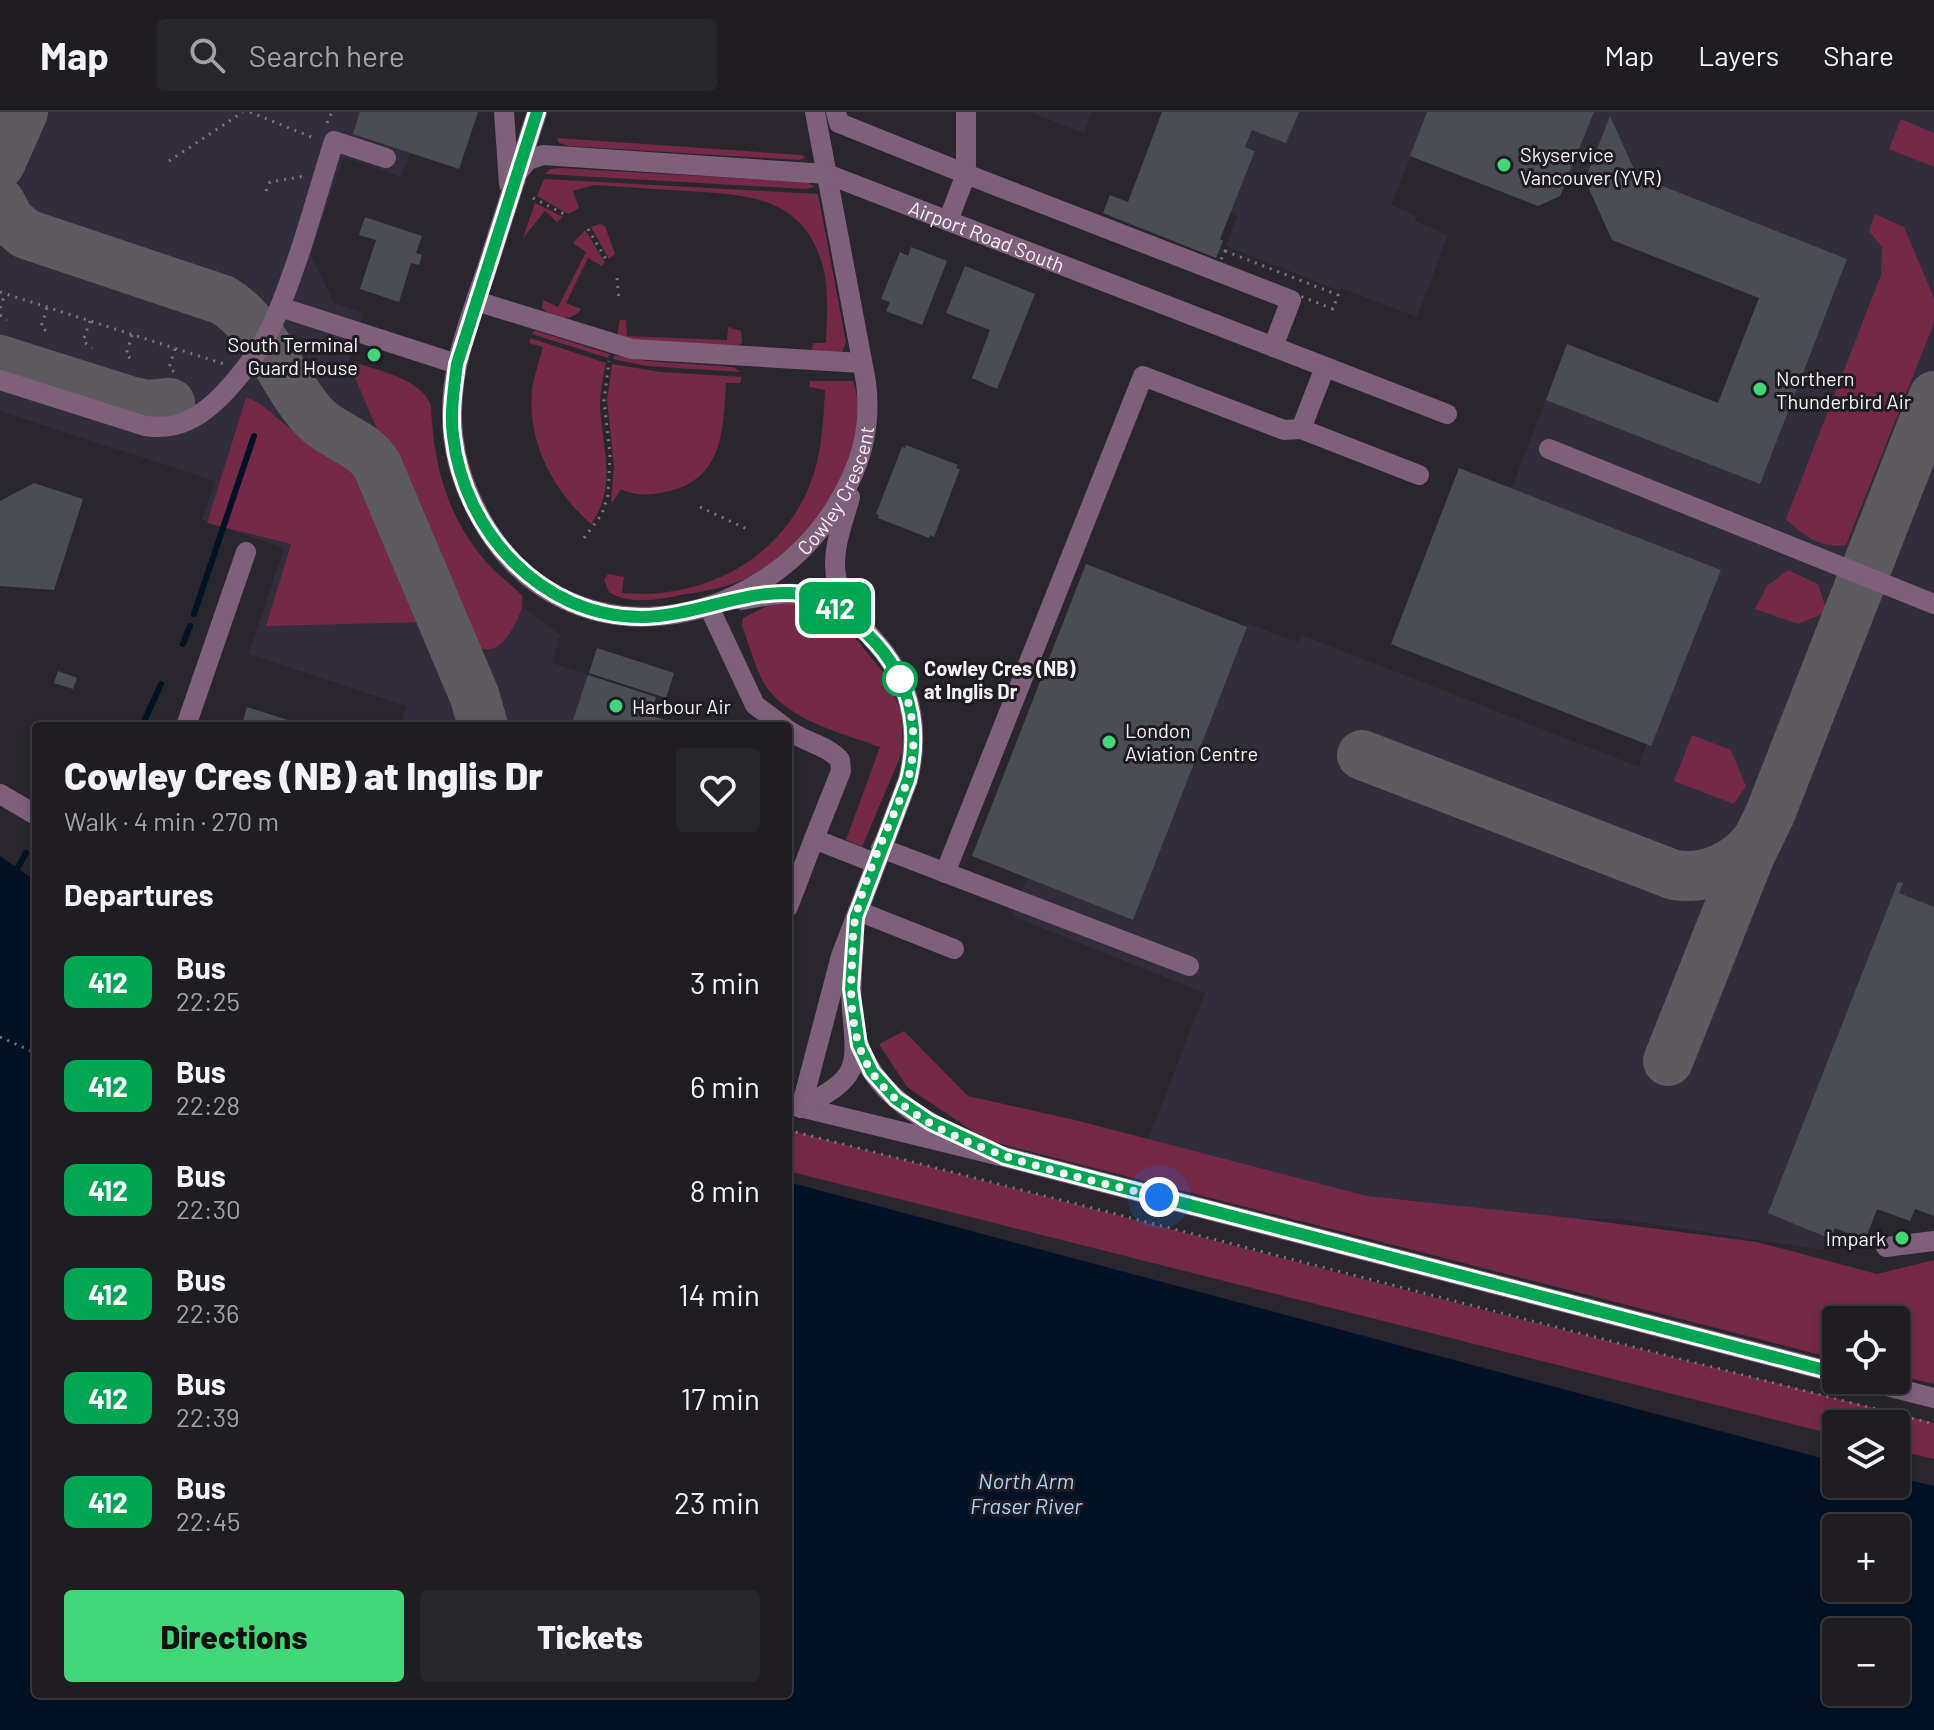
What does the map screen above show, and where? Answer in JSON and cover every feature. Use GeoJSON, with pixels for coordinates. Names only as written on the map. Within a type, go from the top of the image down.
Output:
{"type":"FeatureCollection","features":[{"type":"Feature","properties":{"kind":"street","name":"Cowley Crescent"},"geometry":{"type":"LineString","coordinates":[[504,112],[508,205]]}},
{"type":"Feature","properties":{"kind":"street","name":"Cowley Crescent"},"geometry":{"type":"LineString","coordinates":[[537,112],[457,364],[452,416],[455,453],[477,512],[492,537],[526,576],[566,601],[621,616],[666,616],[716,605],[767,579],[807,546],[823,527],[861,458],[868,411],[862,363],[815,112]]}},
{"type":"Feature","properties":{"kind":"street"},"geometry":{"type":"LineString","coordinates":[[836,112],[839,123],[1291,300],[1273,347]]}},
{"type":"Feature","properties":{"kind":"street"},"geometry":{"type":"LineString","coordinates":[[948,221],[966,174],[966,112]]}},
{"type":"Feature","properties":{"kind":"street"},"geometry":{"type":"LineString","coordinates":[[0,380],[145,426],[175,425],[205,411],[238,375],[266,336],[280,307],[334,141],[386,158]]}},
{"type":"Feature","properties":{"kind":"street","name":"Airport Road South"},"geometry":{"type":"LineString","coordinates":[[516,179],[524,164],[543,155],[827,174],[1447,414]]}},
{"type":"Feature","properties":{"kind":"street"},"geometry":{"type":"LineString","coordinates":[[476,301],[632,349],[862,363]]}},
{"type":"Feature","properties":{"kind":"street"},"geometry":{"type":"LineString","coordinates":[[280,307],[457,364]]}},
{"type":"Feature","properties":{"kind":"street"},"geometry":{"type":"LineString","coordinates":[[1301,429],[1325,367]]}},
{"type":"Feature","properties":{"kind":"street"},"geometry":{"type":"LineString","coordinates":[[945,873],[1143,376],[1284,430],[1301,429],[1419,475]]}},
{"type":"Feature","properties":{"kind":"street"},"geometry":{"type":"LineString","coordinates":[[1549,449],[1934,604]]}},
{"type":"Feature","properties":{"kind":"street"},"geometry":{"type":"LineString","coordinates":[[795,1106],[841,956],[908,780],[913,759],[914,722],[907,697],[896,671],[840,592],[835,566],[839,534],[861,458]]}},
{"type":"Feature","properties":{"kind":"street"},"geometry":{"type":"LineString","coordinates":[[187,722],[246,552]]}},
{"type":"Feature","properties":{"kind":"street"},"geometry":{"type":"LineString","coordinates":[[778,722],[755,705],[716,605],[774,594],[806,594],[831,605],[865,631]]}},
{"type":"Feature","properties":{"kind":"street"},"geometry":{"type":"LineString","coordinates":[[792,733],[832,752],[840,760],[841,771],[792,897]]}},
{"type":"Feature","properties":{"kind":"street"},"geometry":{"type":"LineString","coordinates":[[0,794],[32,813]]}},
{"type":"Feature","properties":{"kind":"street"},"geometry":{"type":"LineString","coordinates":[[814,839],[945,873],[1189,966]]}},
{"type":"Feature","properties":{"kind":"street"},"geometry":{"type":"LineString","coordinates":[[857,914],[954,949]]}},
{"type":"Feature","properties":{"kind":"street"},"geometry":{"type":"LineString","coordinates":[[795,1106],[832,1091],[845,1079],[856,1058],[851,989],[857,914]]}},
{"type":"Feature","properties":{"kind":"street"},"geometry":{"type":"LineString","coordinates":[[855,1030],[865,1061],[881,1085],[896,1099],[930,1122],[1005,1157]]}},
{"type":"Feature","properties":{"kind":"street"},"geometry":{"type":"LineString","coordinates":[[795,1106],[1005,1157],[1822,1369]]}},
{"type":"Feature","properties":{"kind":"street"},"geometry":{"type":"LineString","coordinates":[[1886,1247],[1934,1241]]}},
{"type":"Feature","properties":{"kind":"street"},"geometry":{"type":"LineString","coordinates":[[1910,1392],[1934,1398]]}},
{"type":"Feature","properties":{"kind":"path"},"geometry":{"type":"LineString","coordinates":[[169,161],[243,112]]}},
{"type":"Feature","properties":{"kind":"path"},"geometry":{"type":"LineString","coordinates":[[250,112],[320,141]]}},
{"type":"Feature","properties":{"kind":"path"},"geometry":{"type":"LineString","coordinates":[[266,191],[270,182],[308,176]]}},
{"type":"Feature","properties":{"kind":"path"},"geometry":{"type":"LineString","coordinates":[[533,198],[566,215]]}},
{"type":"Feature","properties":{"kind":"path"},"geometry":{"type":"LineString","coordinates":[[588,229],[607,261]]}},
{"type":"Feature","properties":{"kind":"path"},"geometry":{"type":"LineString","coordinates":[[617,278],[619,300]]}},
{"type":"Feature","properties":{"kind":"path"},"geometry":{"type":"LineString","coordinates":[[0,308],[2,293],[227,366]]}},
{"type":"Feature","properties":{"kind":"path"},"geometry":{"type":"LineString","coordinates":[[47,308],[41,327],[49,333]]}},
{"type":"Feature","properties":{"kind":"path"},"geometry":{"type":"LineString","coordinates":[[0,315],[7,320]]}},
{"type":"Feature","properties":{"kind":"path"},"geometry":{"type":"LineString","coordinates":[[90,321],[83,341],[92,348]]}},
{"type":"Feature","properties":{"kind":"path"},"geometry":{"type":"LineString","coordinates":[[132,335],[126,355],[134,361]]}},
{"type":"Feature","properties":{"kind":"path"},"geometry":{"type":"LineString","coordinates":[[175,349],[169,368],[177,374]]}},
{"type":"Feature","properties":{"kind":"path"},"geometry":{"type":"LineString","coordinates":[[584,538],[602,514],[608,495],[610,454],[604,401],[609,361]]}},
{"type":"Feature","properties":{"kind":"path"},"geometry":{"type":"LineString","coordinates":[[700,507],[749,530]]}},
{"type":"Feature","properties":{"kind":"path"},"geometry":{"type":"LineString","coordinates":[[0,1037],[32,1051]]}},
{"type":"Feature","properties":{"kind":"path"},"geometry":{"type":"LineString","coordinates":[[792,1131],[1934,1424]]}},
{"type":"Feature","properties":{"kind":"shaded area"},"geometry":{"type":"Polygon","coordinates":[[[0,112],[478,112],[459,169],[410,153],[401,177],[343,157],[311,255],[334,303],[364,313],[346,370],[415,396],[428,452],[453,523],[523,607],[560,635],[552,663],[656,697],[648,722],[401,722],[406,706],[249,654],[284,548],[202,520],[215,481],[0,411],[0,112]]]}},
{"type":"Feature","properties":{"kind":"shaded area"},"geometry":{"type":"Polygon","coordinates":[[[1030,112],[1092,112],[1084,133],[1030,112]]]}},
{"type":"Feature","properties":{"kind":"shaded area"},"geometry":{"type":"Polygon","coordinates":[[[1200,112],[1934,112],[1934,1216],[1915,1209],[1878,1209],[1865,1240],[1835,1229],[1823,1250],[1621,1219],[1466,1217],[1383,1208],[1147,1142],[1205,993],[1012,916],[1027,878],[972,856],[1086,564],[1246,627],[1248,624],[1298,642],[1302,635],[1639,767],[1647,744],[1391,644],[1459,468],[1512,488],[1567,344],[1718,403],[1759,298],[1612,240],[1585,180],[1569,176],[1560,196],[1538,206],[1411,156],[1391,205],[1416,216],[1415,221],[1448,235],[1417,317],[1341,288],[1340,291],[1226,246],[1237,216],[1230,213],[1255,151],[1245,147],[1252,130],[1200,112]]]}},
{"type":"Feature","properties":{"kind":"shaded area"},"geometry":{"type":"Polygon","coordinates":[[[1901,119],[1934,133],[1934,167],[1889,149],[1901,119]]]}},
{"type":"Feature","properties":{"kind":"shaded area"},"geometry":{"type":"Polygon","coordinates":[[[557,138],[802,155],[805,158],[568,146],[559,143],[557,138]]]}},
{"type":"Feature","properties":{"kind":"shaded area"},"geometry":{"type":"Polygon","coordinates":[[[550,169],[807,182],[815,187],[805,189],[545,174],[550,169]]]}},
{"type":"Feature","properties":{"kind":"shaded area"},"geometry":{"type":"Polygon","coordinates":[[[544,179],[818,194],[846,342],[842,352],[812,350],[813,343],[826,343],[827,300],[823,268],[810,236],[783,209],[727,194],[594,185],[573,191],[579,208],[568,214],[537,196],[544,179]]]}},
{"type":"Feature","properties":{"kind":"shaded area"},"geometry":{"type":"Polygon","coordinates":[[[535,203],[563,217],[557,222],[545,211],[523,238],[535,203]]]}},
{"type":"Feature","properties":{"kind":"shaded area"},"geometry":{"type":"Polygon","coordinates":[[[1875,214],[1904,227],[1934,298],[1934,323],[1846,545],[1828,545],[1806,535],[1786,519],[1881,275],[1882,247],[1869,231],[1875,214]]]}},
{"type":"Feature","properties":{"kind":"shaded area"},"geometry":{"type":"Polygon","coordinates":[[[605,226],[615,254],[609,259],[591,227],[605,226]]]}},
{"type":"Feature","properties":{"kind":"shaded area"},"geometry":{"type":"Polygon","coordinates":[[[585,230],[605,262],[602,266],[588,258],[566,303],[581,309],[577,313],[568,318],[551,315],[542,308],[543,300],[558,307],[586,252],[573,243],[585,230]]]}},
{"type":"Feature","properties":{"kind":"shaded area"},"geometry":{"type":"Polygon","coordinates":[[[620,320],[626,320],[627,336],[727,340],[728,327],[741,331],[742,342],[738,346],[632,339],[617,336],[620,320]]]}},
{"type":"Feature","properties":{"kind":"shaded area"},"geometry":{"type":"Polygon","coordinates":[[[534,331],[610,354],[608,358],[532,334],[534,331]]]}},
{"type":"Feature","properties":{"kind":"shaded area"},"geometry":{"type":"Polygon","coordinates":[[[530,338],[606,363],[600,407],[606,481],[604,496],[591,524],[554,481],[538,447],[532,390],[543,347],[529,343],[530,338]]]}},
{"type":"Feature","properties":{"kind":"shaded area"},"geometry":{"type":"Polygon","coordinates":[[[614,355],[647,361],[733,367],[741,372],[646,366],[613,359],[614,355]]]}},
{"type":"Feature","properties":{"kind":"shaded area"},"geometry":{"type":"Polygon","coordinates":[[[357,363],[409,382],[431,405],[439,470],[453,511],[475,549],[522,596],[516,622],[507,637],[495,648],[482,649],[466,637],[353,373],[357,363]]]}},
{"type":"Feature","properties":{"kind":"shaded area"},"geometry":{"type":"Polygon","coordinates":[[[612,364],[661,372],[742,377],[740,383],[726,383],[724,417],[717,449],[701,475],[670,491],[639,494],[621,489],[612,503],[614,467],[607,400],[612,364]]]}},
{"type":"Feature","properties":{"kind":"shaded area"},"geometry":{"type":"Polygon","coordinates":[[[810,381],[853,381],[858,408],[856,436],[848,465],[834,493],[796,542],[752,576],[726,586],[644,600],[625,599],[609,592],[604,580],[608,574],[624,577],[622,593],[651,594],[707,582],[733,571],[778,536],[809,487],[819,451],[825,390],[809,387],[810,381]]]}},
{"type":"Feature","properties":{"kind":"shaded area"},"geometry":{"type":"Polygon","coordinates":[[[246,398],[260,404],[299,434],[370,465],[428,622],[266,626],[291,544],[207,523],[246,398]]]}},
{"type":"Feature","properties":{"kind":"shaded area"},"geometry":{"type":"Polygon","coordinates":[[[1788,570],[1818,584],[1827,612],[1798,624],[1755,609],[1767,586],[1788,570]]]}},
{"type":"Feature","properties":{"kind":"shaded area"},"geometry":{"type":"Polygon","coordinates":[[[801,601],[840,620],[884,673],[901,711],[903,750],[862,847],[846,840],[880,747],[802,717],[775,697],[761,678],[742,626],[743,618],[769,605],[801,601]]]}},
{"type":"Feature","properties":{"kind":"shaded area"},"geometry":{"type":"Polygon","coordinates":[[[1692,735],[1731,750],[1746,786],[1734,804],[1674,781],[1692,735]]]}},
{"type":"Feature","properties":{"kind":"shaded area"},"geometry":{"type":"Polygon","coordinates":[[[904,1031],[968,1096],[1075,1120],[1367,1196],[1757,1242],[1877,1274],[1934,1260],[1934,1384],[1910,1378],[1910,1306],[1822,1306],[1822,1355],[986,1140],[907,1087],[879,1044],[904,1031]]]}},
{"type":"Feature","properties":{"kind":"shaded area"},"geometry":{"type":"Polygon","coordinates":[[[792,1131],[1882,1410],[1822,1410],[1822,1431],[792,1172],[792,1131]]]}},
{"type":"Feature","properties":{"kind":"shaded area"},"geometry":{"type":"Polygon","coordinates":[[[1910,1417],[1934,1423],[1934,1459],[1910,1453],[1910,1417]]]}},
{"type":"Feature","properties":{"kind":"water","name":"North Arm Fraser River"},"geometry":{"type":"Polygon","coordinates":[[[0,856],[32,878],[32,1698],[792,1698],[792,1183],[1822,1458],[1822,1498],[1910,1498],[1910,1480],[1934,1486],[1934,1730],[0,1730],[0,856]]]}},
{"type":"Feature","properties":{"kind":"building"},"geometry":{"type":"Polygon","coordinates":[[[360,112],[478,112],[459,169],[353,134],[360,112]]]}},
{"type":"Feature","properties":{"kind":"building"},"geometry":{"type":"Polygon","coordinates":[[[1162,112],[1299,112],[1286,143],[1252,130],[1245,147],[1255,151],[1220,239],[1223,241],[1216,258],[1103,213],[1110,195],[1128,202],[1162,112]]]}},
{"type":"Feature","properties":{"kind":"building","name":"Skyservice Vancouver (YVR)"},"geometry":{"type":"Polygon","coordinates":[[[1427,112],[1594,112],[1560,196],[1538,206],[1410,156],[1427,112]]]}},
{"type":"Feature","properties":{"kind":"building"},"geometry":{"type":"Polygon","coordinates":[[[1610,116],[1637,176],[1847,259],[1760,484],[1546,400],[1567,344],[1718,403],[1759,298],[1612,240],[1585,180],[1610,116]]]}},
{"type":"Feature","properties":{"kind":"building"},"geometry":{"type":"Polygon","coordinates":[[[365,217],[422,236],[416,253],[422,255],[419,265],[411,263],[399,302],[360,289],[376,240],[359,235],[365,217]]]}},
{"type":"Feature","properties":{"kind":"building"},"geometry":{"type":"Polygon","coordinates":[[[911,247],[947,261],[922,325],[886,311],[890,302],[881,299],[900,252],[908,256],[911,247]]]}},
{"type":"Feature","properties":{"kind":"building"},"geometry":{"type":"Polygon","coordinates":[[[965,266],[1035,294],[997,389],[972,378],[990,330],[946,313],[965,266]]]}},
{"type":"Feature","properties":{"kind":"building","name":"South Terminal Guard House"},"geometry":{"type":"Polygon","coordinates":[[[369,349],[382,352],[379,361],[367,357],[369,349]]]}},
{"type":"Feature","properties":{"kind":"building"},"geometry":{"type":"Polygon","coordinates":[[[906,445],[958,465],[956,468],[960,469],[934,537],[930,535],[929,538],[878,518],[876,514],[902,447],[906,445]]]}},
{"type":"Feature","properties":{"kind":"building"},"geometry":{"type":"Polygon","coordinates":[[[1459,468],[1721,570],[1651,746],[1391,644],[1459,468]]]}},
{"type":"Feature","properties":{"kind":"building"},"geometry":{"type":"Polygon","coordinates":[[[34,483],[83,499],[54,590],[0,586],[0,501],[34,483]]]}},
{"type":"Feature","properties":{"kind":"building","name":"London Aviation Centre"},"geometry":{"type":"Polygon","coordinates":[[[1086,564],[1247,627],[1133,920],[972,856],[1086,564]]]}},
{"type":"Feature","properties":{"kind":"building"},"geometry":{"type":"Polygon","coordinates":[[[597,648],[674,673],[666,698],[589,673],[597,648]]]}},
{"type":"Feature","properties":{"kind":"building"},"geometry":{"type":"Polygon","coordinates":[[[58,671],[77,678],[73,689],[54,683],[58,671]]]}},
{"type":"Feature","properties":{"kind":"building","name":"Harbour Air"},"geometry":{"type":"Polygon","coordinates":[[[588,675],[656,697],[651,716],[666,720],[665,722],[572,722],[588,675]]]}},
{"type":"Feature","properties":{"kind":"building"},"geometry":{"type":"Polygon","coordinates":[[[247,707],[294,722],[238,722],[243,721],[247,707]]]}},
{"type":"Feature","properties":{"kind":"building"},"geometry":{"type":"Polygon","coordinates":[[[1898,882],[1903,883],[1899,893],[1934,907],[1934,1216],[1915,1209],[1910,1221],[1877,1209],[1865,1240],[1835,1228],[1831,1239],[1768,1213],[1898,882]]]}},
{"type":"Feature","properties":{"kind":"waterway"},"geometry":{"type":"LineString","coordinates":[[194,614],[254,436]]}},
{"type":"Feature","properties":{"kind":"waterway"},"geometry":{"type":"LineString","coordinates":[[183,644],[190,626]]}},
{"type":"Feature","properties":{"kind":"waterway"},"geometry":{"type":"LineString","coordinates":[[144,722],[161,684]]}},
{"type":"Feature","properties":{"kind":"waterway"},"geometry":{"type":"LineString","coordinates":[[17,869],[26,853]]}},
{"type":"Feature","properties":{"kind":"taxiway"},"geometry":{"type":"LineString","coordinates":[[0,164],[23,112]]}},
{"type":"Feature","properties":{"kind":"taxiway"},"geometry":{"type":"LineString","coordinates":[[0,202],[10,221],[26,234],[223,300],[251,324],[314,417],[364,450],[377,465],[475,697],[482,722]]}},
{"type":"Feature","properties":{"kind":"taxiway"},"geometry":{"type":"LineString","coordinates":[[0,360],[133,402],[148,405],[170,403]]}},
{"type":"Feature","properties":{"kind":"taxiway"},"geometry":{"type":"LineString","coordinates":[[1668,1061],[1750,855],[1770,814],[1934,396]]}},
{"type":"Feature","properties":{"kind":"taxiway"},"geometry":{"type":"LineString","coordinates":[[1362,755],[1674,875],[1698,875],[1721,869],[1741,857],[1758,839]]}},
{"type":"Feature","properties":{"kind":"bus line","name":"412"},"geometry":{"type":"LineString","coordinates":[[537,112],[457,364],[452,399],[452,434],[468,492],[492,537],[507,557],[526,576],[566,601],[621,616],[643,617],[666,616],[774,594],[806,594],[831,605],[865,631],[884,653],[896,671],[910,706],[914,722],[913,759],[908,780],[856,917],[851,989],[859,1045],[865,1061],[881,1085],[930,1122],[1005,1157],[1822,1369]]}},
{"type":"Feature","properties":{"kind":"place","name":"Skyservice Vancouver (YVR)"},"geometry":{"type":"Point","coordinates":[1504,165]}},
{"type":"Feature","properties":{"kind":"place","name":"South Terminal Guard House"},"geometry":{"type":"Point","coordinates":[374,355]}},
{"type":"Feature","properties":{"kind":"place","name":"Northern Thunderbird Air"},"geometry":{"type":"Point","coordinates":[1760,389]}},
{"type":"Feature","properties":{"kind":"place","name":"Cowley Cres (NB) at Inglis Dr"},"geometry":{"type":"Point","coordinates":[900,679]}},
{"type":"Feature","properties":{"kind":"place","name":"Harbour Air"},"geometry":{"type":"Point","coordinates":[616,706]}},
{"type":"Feature","properties":{"kind":"place","name":"London Aviation Centre"},"geometry":{"type":"Point","coordinates":[1109,742]}},
{"type":"Feature","properties":{"kind":"place","name":"Impark"},"geometry":{"type":"Point","coordinates":[1902,1238]}},
{"type":"Feature","properties":{"kind":"route"},"geometry":{"type":"LineString","coordinates":[[900,679],[896,671],[914,722],[913,759],[908,780],[856,917],[852,1009],[865,1061],[881,1085],[896,1099],[949,1132],[1005,1157],[1159,1197]]}}]}
